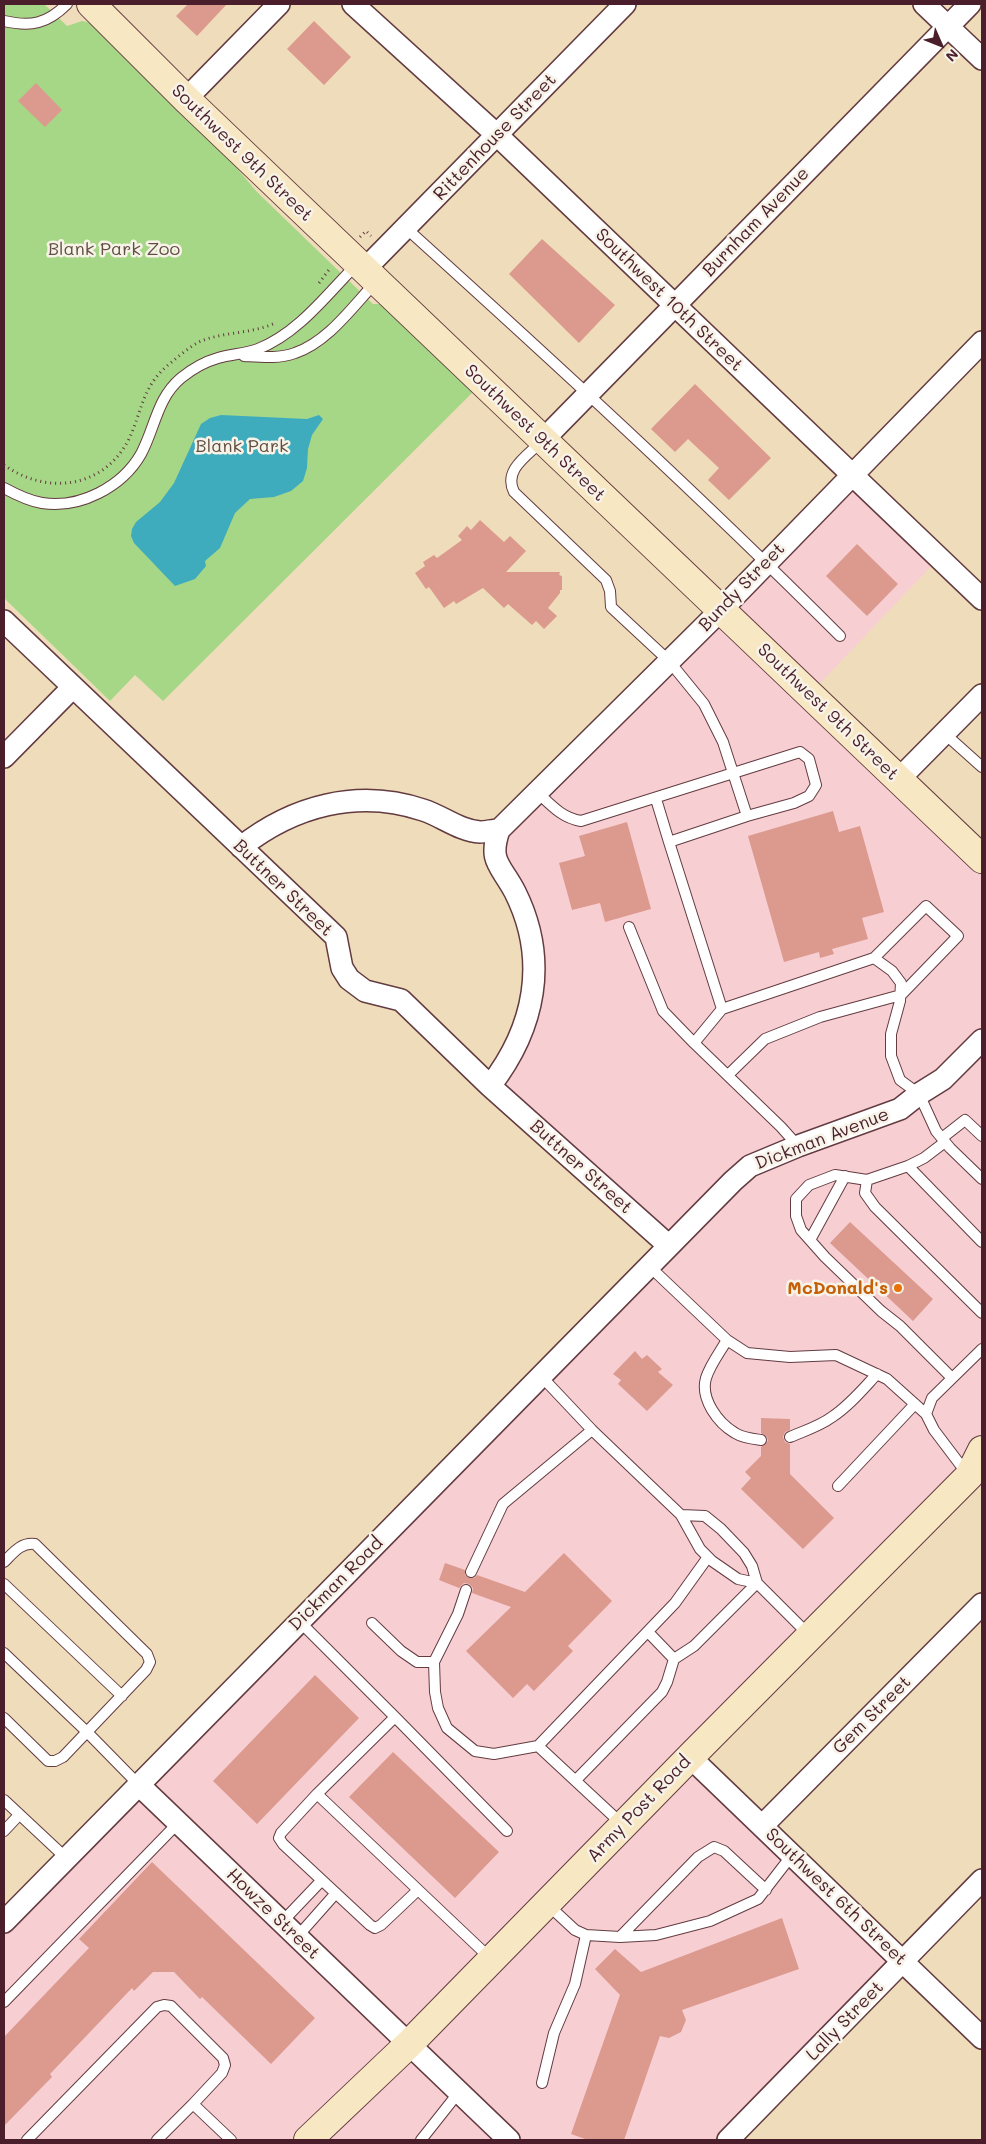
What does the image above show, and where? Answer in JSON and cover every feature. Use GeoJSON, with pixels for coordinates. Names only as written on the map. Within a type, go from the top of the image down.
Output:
{"type":"FeatureCollection","features":[{"type":"Feature","properties":{"kind":"main road","name":"Southwest 9th Street"},"geometry":{"type":"LineString","coordinates":[[99,6],[186,99],[364,263],[543,440],[982,859]]}},
{"type":"Feature","properties":{"kind":"main road","name":"Army Post Road"},"geometry":{"type":"LineString","coordinates":[[308,2140],[409,2044],[810,1636],[978,1479],[982,1450]]}},
{"type":"Feature","properties":{"kind":"street"},"geometry":{"type":"LineString","coordinates":[[186,99],[279,4]]}},
{"type":"Feature","properties":{"kind":"street","name":"Southwest 10th Street"},"geometry":{"type":"LineString","coordinates":[[353,4],[497,135],[982,599]]}},
{"type":"Feature","properties":{"kind":"street","name":"Rittenhouse Street"},"geometry":{"type":"LineString","coordinates":[[364,263],[406,228],[624,4]]}},
{"type":"Feature","properties":{"kind":"street"},"geometry":{"type":"LineString","coordinates":[[924,4],[982,59]]}},
{"type":"Feature","properties":{"kind":"street","name":"Burnham Avenue"},"geometry":{"type":"LineString","coordinates":[[543,440],[970,4]]}},
{"type":"Feature","properties":{"kind":"street","name":"Bundy Street"},"geometry":{"type":"LineString","coordinates":[[499,830],[721,610],[982,342]]}},
{"type":"Feature","properties":{"kind":"street","name":"Buttner Street"},"geometry":{"type":"LineString","coordinates":[[4,621],[336,937],[342,968],[349,979],[365,991],[401,1000],[490,1086],[668,1245]]}},
{"type":"Feature","properties":{"kind":"street"},"geometry":{"type":"LineString","coordinates":[[4,757],[73,687]]}},
{"type":"Feature","properties":{"kind":"street"},"geometry":{"type":"LineString","coordinates":[[899,780],[982,695]]}},
{"type":"Feature","properties":{"kind":"street"},"geometry":{"type":"LineString","coordinates":[[241,847],[257,834],[291,815],[309,808],[348,801],[367,800],[406,805],[424,810],[468,830],[480,832],[499,830],[494,845],[494,858],[515,893],[528,927],[534,962],[534,980],[532,998],[522,1033],[506,1065],[490,1086]]}},
{"type":"Feature","properties":{"kind":"street","name":"Dickman Avenue"},"geometry":{"type":"LineString","coordinates":[[668,1245],[750,1166],[798,1146],[900,1110],[919,1094],[943,1079],[982,1040]]}},
{"type":"Feature","properties":{"kind":"street","name":"Dickman Road"},"geometry":{"type":"LineString","coordinates":[[4,1922],[668,1245]]}},
{"type":"Feature","properties":{"kind":"street","name":"Gem Street"},"geometry":{"type":"LineString","coordinates":[[762,1826],[982,1604]]}},
{"type":"Feature","properties":{"kind":"street","name":"Southwest 6th Street"},"geometry":{"type":"LineString","coordinates":[[690,1757],[982,2038]]}},
{"type":"Feature","properties":{"kind":"street","name":"Howze Street"},"geometry":{"type":"LineString","coordinates":[[138,1784],[509,2140]]}},
{"type":"Feature","properties":{"kind":"street","name":"Lally Street"},"geometry":{"type":"LineString","coordinates":[[728,2140],[982,1880]]}},
{"type":"Feature","properties":{"kind":"lane"},"geometry":{"type":"LineString","coordinates":[[4,21],[20,25],[40,23],[56,15],[67,4]]}},
{"type":"Feature","properties":{"kind":"lane"},"geometry":{"type":"LineString","coordinates":[[406,228],[589,394],[840,636]]}},
{"type":"Feature","properties":{"kind":"lane"},"geometry":{"type":"LineString","coordinates":[[4,488],[18,496],[42,503],[66,504],[89,498],[109,488],[128,472],[141,453],[163,399],[180,379],[200,365],[218,358],[258,349],[296,325],[364,263]]}},
{"type":"Feature","properties":{"kind":"lane"},"geometry":{"type":"LineString","coordinates":[[233,356],[270,357],[294,354],[313,345],[331,329],[364,263]]}},
{"type":"Feature","properties":{"kind":"lane"},"geometry":{"type":"LineString","coordinates":[[543,440],[512,472],[510,484],[514,492],[606,580],[610,591],[611,607],[669,661],[704,704],[723,742],[747,816]]}},
{"type":"Feature","properties":{"kind":"lane"},"geometry":{"type":"LineString","coordinates":[[944,733],[982,767]]}},
{"type":"Feature","properties":{"kind":"lane"},"geometry":{"type":"LineString","coordinates":[[537,792],[564,816],[581,821],[656,799],[800,752],[810,759],[816,785],[809,796],[794,803],[747,816],[669,842]]}},
{"type":"Feature","properties":{"kind":"lane"},"geometry":{"type":"LineString","coordinates":[[656,799],[722,1009]]}},
{"type":"Feature","properties":{"kind":"lane"},"geometry":{"type":"LineString","coordinates":[[694,1043],[722,1009],[874,958],[926,906],[958,936],[901,995],[820,1017],[765,1039],[728,1075]]}},
{"type":"Feature","properties":{"kind":"lane"},"geometry":{"type":"LineString","coordinates":[[628,927],[663,1011],[798,1146]]}},
{"type":"Feature","properties":{"kind":"lane"},"geometry":{"type":"LineString","coordinates":[[874,958],[892,971],[901,983],[901,995],[891,1034],[891,1056],[900,1080],[919,1094],[943,1140],[982,1179]]}},
{"type":"Feature","properties":{"kind":"lane"},"geometry":{"type":"LineString","coordinates":[[952,1378],[900,1326],[881,1311],[825,1258],[801,1230],[796,1216],[796,1200],[809,1184],[835,1174],[867,1180],[908,1166],[924,1158],[965,1120],[982,1136]]}},
{"type":"Feature","properties":{"kind":"lane"},"geometry":{"type":"LineString","coordinates":[[908,1166],[982,1242]]}},
{"type":"Feature","properties":{"kind":"lane"},"geometry":{"type":"LineString","coordinates":[[810,1240],[845,1176]]}},
{"type":"Feature","properties":{"kind":"lane"},"geometry":{"type":"LineString","coordinates":[[867,1180],[865,1193],[875,1207],[982,1313]]}},
{"type":"Feature","properties":{"kind":"lane"},"geometry":{"type":"LineString","coordinates":[[648,1265],[727,1340],[747,1352],[790,1358],[836,1355],[887,1380],[926,1414],[934,1430],[978,1479]]}},
{"type":"Feature","properties":{"kind":"lane"},"geometry":{"type":"LineString","coordinates":[[727,1340],[706,1378],[709,1405],[719,1420],[736,1434],[761,1440]]}},
{"type":"Feature","properties":{"kind":"lane"},"geometry":{"type":"LineString","coordinates":[[926,1414],[932,1398],[982,1349]]}},
{"type":"Feature","properties":{"kind":"lane"},"geometry":{"type":"LineString","coordinates":[[790,1437],[820,1425],[843,1410],[877,1374]]}},
{"type":"Feature","properties":{"kind":"lane"},"geometry":{"type":"LineString","coordinates":[[541,1376],[592,1430],[681,1515],[700,1550],[738,1580],[757,1583]]}},
{"type":"Feature","properties":{"kind":"lane"},"geometry":{"type":"LineString","coordinates":[[838,1486],[914,1404]]}},
{"type":"Feature","properties":{"kind":"lane"},"geometry":{"type":"LineString","coordinates":[[470,1572],[503,1504],[592,1430]]}},
{"type":"Feature","properties":{"kind":"lane"},"geometry":{"type":"LineString","coordinates":[[681,1515],[705,1516],[721,1529],[744,1553],[752,1566],[757,1583],[810,1636]]}},
{"type":"Feature","properties":{"kind":"lane"},"geometry":{"type":"LineString","coordinates":[[4,1562],[18,1548],[24,1545],[35,1544],[147,1654],[150,1662],[146,1670],[122,1696],[63,1757],[55,1761],[48,1760],[4,1718]]}},
{"type":"Feature","properties":{"kind":"lane"},"geometry":{"type":"LineString","coordinates":[[466,1590],[458,1614],[434,1662],[435,1692],[438,1708],[446,1728],[476,1751],[494,1754],[538,1746],[675,1603],[708,1557]]}},
{"type":"Feature","properties":{"kind":"lane"},"geometry":{"type":"LineString","coordinates":[[576,1780],[662,1692],[674,1659],[694,1646],[757,1583]]}},
{"type":"Feature","properties":{"kind":"lane"},"geometry":{"type":"LineString","coordinates":[[4,1584],[122,1696]]}},
{"type":"Feature","properties":{"kind":"lane"},"geometry":{"type":"LineString","coordinates":[[299,1621],[507,1831]]}},
{"type":"Feature","properties":{"kind":"lane"},"geometry":{"type":"LineString","coordinates":[[372,1623],[401,1651],[417,1662],[434,1662]]}},
{"type":"Feature","properties":{"kind":"lane"},"geometry":{"type":"LineString","coordinates":[[648,1632],[674,1659]]}},
{"type":"Feature","properties":{"kind":"lane"},"geometry":{"type":"LineString","coordinates":[[4,1653],[87,1732],[138,1784]]}},
{"type":"Feature","properties":{"kind":"lane"},"geometry":{"type":"LineString","coordinates":[[394,1717],[317,1794],[281,1833],[279,1838],[375,1928],[382,1925],[418,1890]]}},
{"type":"Feature","properties":{"kind":"lane"},"geometry":{"type":"LineString","coordinates":[[538,1746],[623,1825]]}},
{"type":"Feature","properties":{"kind":"lane"},"geometry":{"type":"LineString","coordinates":[[317,1794],[491,1960]]}},
{"type":"Feature","properties":{"kind":"lane"},"geometry":{"type":"LineString","coordinates":[[4,1800],[66,1858]]}},
{"type":"Feature","properties":{"kind":"lane"},"geometry":{"type":"LineString","coordinates":[[4,1831],[19,1815]]}},
{"type":"Feature","properties":{"kind":"lane"},"geometry":{"type":"LineString","coordinates":[[4,2002],[178,1823]]}},
{"type":"Feature","properties":{"kind":"lane"},"geometry":{"type":"LineString","coordinates":[[620,1937],[698,1857],[714,1847],[724,1852],[766,1890]]}},
{"type":"Feature","properties":{"kind":"lane"},"geometry":{"type":"LineString","coordinates":[[546,1904],[575,1930],[586,1935],[620,1937],[656,1935],[710,1921],[758,1899],[792,1855]]}},
{"type":"Feature","properties":{"kind":"lane"},"geometry":{"type":"LineString","coordinates":[[289,1929],[322,1880]]}},
{"type":"Feature","properties":{"kind":"lane"},"geometry":{"type":"LineString","coordinates":[[289,1929],[336,1893]]}},
{"type":"Feature","properties":{"kind":"lane"},"geometry":{"type":"LineString","coordinates":[[542,2083],[554,2033],[575,1984],[586,1935]]}},
{"type":"Feature","properties":{"kind":"lane"},"geometry":{"type":"LineString","coordinates":[[27,2140],[157,2007],[164,2005],[171,2006],[223,2058],[226,2065],[222,2073],[156,2140]]}},
{"type":"Feature","properties":{"kind":"lane"},"geometry":{"type":"LineString","coordinates":[[421,2140],[459,2092]]}},
{"type":"Feature","properties":{"kind":"lane"},"geometry":{"type":"LineString","coordinates":[[193,2104],[231,2140]]}},
{"type":"Feature","properties":{"kind":"path"},"geometry":{"type":"LineString","coordinates":[[364,263],[366,230],[378,242]]}},
{"type":"Feature","properties":{"kind":"path"},"geometry":{"type":"LineString","coordinates":[[326,272],[331,267]]}},
{"type":"Feature","properties":{"kind":"shaded area"},"geometry":{"type":"Polygon","coordinates":[[[852,475],[939,558],[810,694],[982,859],[982,1489],[969,1477],[690,1757],[902,1961],[728,2140],[4,2140],[4,1922],[668,1245],[490,1086],[534,980],[494,845],[852,475]]]}},
{"type":"Feature","properties":{"kind":"green space","name":"Blank Park"},"geometry":{"type":"Polygon","coordinates":[[[4,4],[44,4],[67,26],[82,21],[92,23],[219,147],[257,192],[373,304],[385,304],[477,388],[163,701],[135,675],[110,701],[4,598],[4,4]]]}},
{"type":"Feature","properties":{"kind":"water"},"geometry":{"type":"Polygon","coordinates":[[[221,415],[307,419],[319,415],[323,419],[312,435],[303,481],[291,491],[274,497],[250,499],[235,513],[220,548],[205,561],[206,566],[195,579],[175,586],[134,543],[131,536],[132,529],[136,522],[160,502],[174,483],[201,424],[210,418],[221,415]]]}},
{"type":"Feature","properties":{"kind":"building"},"geometry":{"type":"Polygon","coordinates":[[[188,4],[227,4],[197,36],[176,16],[188,4]]]}},
{"type":"Feature","properties":{"kind":"building"},"geometry":{"type":"Polygon","coordinates":[[[314,21],[351,57],[324,85],[287,49],[314,21]]]}},
{"type":"Feature","properties":{"kind":"building"},"geometry":{"type":"Polygon","coordinates":[[[36,83],[62,110],[45,127],[18,101],[36,83]]]}},
{"type":"Feature","properties":{"kind":"building"},"geometry":{"type":"Polygon","coordinates":[[[542,239],[615,305],[579,343],[509,274],[542,239]]]}},
{"type":"Feature","properties":{"kind":"building"},"geometry":{"type":"Polygon","coordinates":[[[695,384],[771,458],[729,500],[708,480],[719,468],[688,439],[675,452],[651,429],[695,384]]]}},
{"type":"Feature","properties":{"kind":"building"},"geometry":{"type":"Polygon","coordinates":[[[480,520],[504,542],[510,536],[526,551],[506,572],[560,572],[559,575],[562,576],[562,590],[560,590],[560,593],[548,608],[557,616],[544,629],[536,621],[532,625],[508,604],[504,608],[483,588],[456,604],[454,601],[444,608],[429,587],[426,589],[415,573],[425,566],[423,562],[434,555],[437,558],[462,540],[458,536],[467,526],[471,530],[480,520]]]}},
{"type":"Feature","properties":{"kind":"building"},"geometry":{"type":"Polygon","coordinates":[[[857,544],[898,584],[867,616],[826,576],[857,544]]]}},
{"type":"Feature","properties":{"kind":"building"},"geometry":{"type":"Polygon","coordinates":[[[833,811],[839,832],[860,826],[884,912],[862,918],[868,939],[832,949],[834,954],[820,958],[819,952],[784,962],[748,836],[833,811]]]}},
{"type":"Feature","properties":{"kind":"building"},"geometry":{"type":"Polygon","coordinates":[[[627,822],[651,909],[605,922],[600,903],[572,910],[559,863],[585,856],[579,836],[627,822]]]}},
{"type":"Feature","properties":{"kind":"building"},"geometry":{"type":"Polygon","coordinates":[[[850,1222],[933,1299],[913,1321],[830,1243],[850,1222]]]}},
{"type":"Feature","properties":{"kind":"building"},"geometry":{"type":"Polygon","coordinates":[[[635,1351],[642,1359],[647,1355],[662,1369],[658,1372],[673,1385],[647,1411],[618,1384],[621,1380],[613,1374],[635,1351]]]}},
{"type":"Feature","properties":{"kind":"building"},"geometry":{"type":"Polygon","coordinates":[[[761,1418],[790,1419],[790,1430],[785,1432],[783,1437],[785,1442],[790,1444],[790,1474],[834,1518],[803,1549],[741,1489],[751,1478],[745,1472],[761,1456],[761,1447],[768,1441],[767,1437],[761,1433],[761,1418]]]}},
{"type":"Feature","properties":{"kind":"building"},"geometry":{"type":"Polygon","coordinates":[[[564,1553],[612,1601],[568,1646],[573,1651],[534,1691],[527,1684],[513,1698],[466,1651],[511,1607],[472,1593],[473,1588],[469,1584],[464,1583],[459,1588],[439,1580],[445,1563],[465,1570],[465,1575],[469,1578],[474,1578],[477,1575],[525,1592],[564,1553]]]}},
{"type":"Feature","properties":{"kind":"building"},"geometry":{"type":"Polygon","coordinates":[[[315,1675],[359,1718],[257,1824],[213,1781],[315,1675]]]}},
{"type":"Feature","properties":{"kind":"building"},"geometry":{"type":"Polygon","coordinates":[[[393,1752],[499,1852],[455,1898],[349,1797],[393,1752]]]}},
{"type":"Feature","properties":{"kind":"building"},"geometry":{"type":"Polygon","coordinates":[[[152,1862],[315,2018],[271,2064],[202,1997],[200,1999],[174,1972],[153,1972],[134,1991],[132,1988],[50,2074],[52,2077],[4,2126],[4,2037],[89,1948],[79,1939],[152,1862]]]}},
{"type":"Feature","properties":{"kind":"building"},"geometry":{"type":"Polygon","coordinates":[[[782,1918],[799,1969],[682,2010],[686,2020],[681,2032],[669,2038],[660,2036],[624,2140],[588,2140],[571,2134],[620,1995],[595,1969],[615,1949],[641,1972],[782,1918]]]}},
{"type":"Feature","properties":{"kind":"place","name":"McDonald's"},"geometry":{"type":"Point","coordinates":[898,1288]}},
{"type":"Feature","properties":{"kind":"park label","name":"Blank Park Zoo"},"geometry":{"type":"Point","coordinates":[114,249]}}]}
